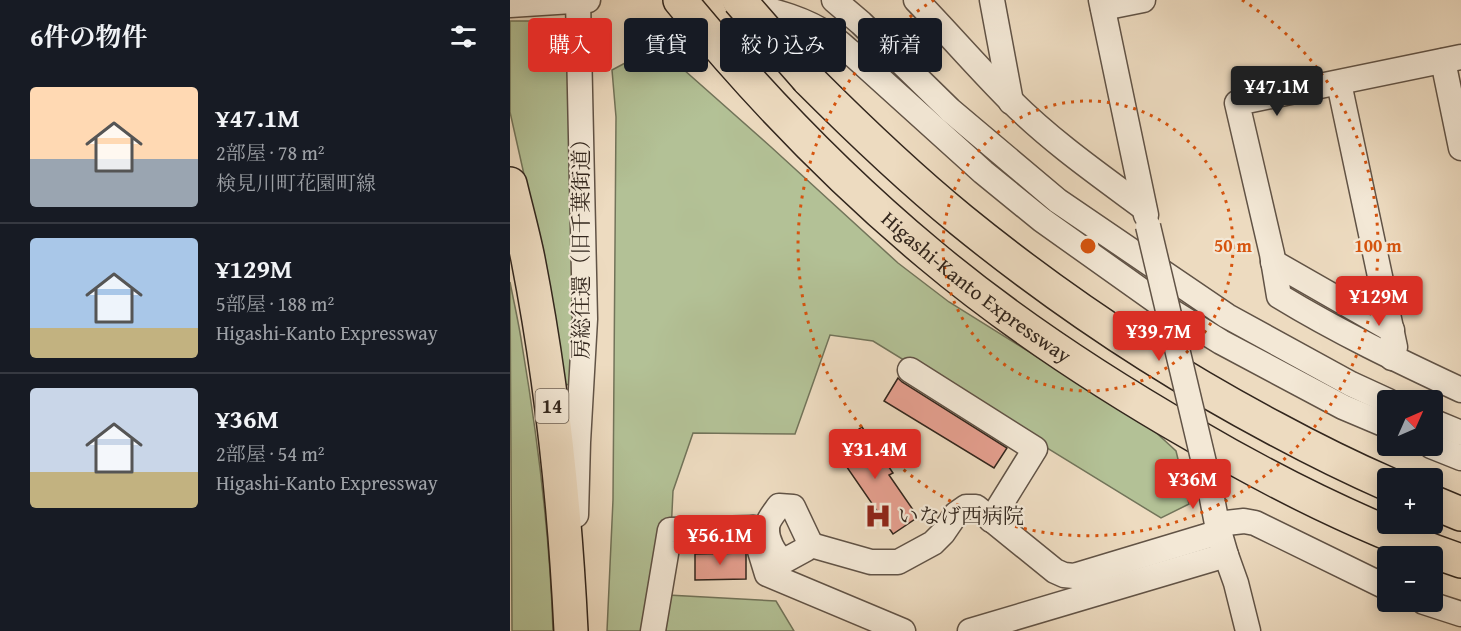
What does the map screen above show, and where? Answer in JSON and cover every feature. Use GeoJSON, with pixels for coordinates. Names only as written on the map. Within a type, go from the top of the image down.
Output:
{"type":"FeatureCollection","features":[{"type":"Feature","properties":{"kind":"highway","name":"Higashi-Kanto Expressway"},"geometry":{"type":"LineString","coordinates":[[680,0],[766,100],[872,204],[931,255],[1064,355],[1135,401],[1285,486],[1364,522],[1461,561]]}},
{"type":"Feature","properties":{"kind":"highway","name":"Higashi-Kanto Expressway"},"geometry":{"type":"LineString","coordinates":[[738,0],[808,79],[906,172],[960,220],[1023,268],[1088,315],[1228,404],[1377,479]]}},
{"type":"Feature","properties":{"kind":"highway","name":"14"},"geometry":{"type":"LineString","coordinates":[[510,184],[543,343],[568,561],[572,631]]}},
{"type":"Feature","properties":{"kind":"highway"},"geometry":{"type":"LineString","coordinates":[[1443,507],[1461,514]]}},
{"type":"Feature","properties":{"kind":"street","name":"房総往還（旧千葉街道）"},"geometry":{"type":"LineString","coordinates":[[572,631],[578,442],[585,320],[578,0]]}},
{"type":"Feature","properties":{"kind":"street"},"geometry":{"type":"LineString","coordinates":[[510,5],[588,0]]}},
{"type":"Feature","properties":{"kind":"street"},"geometry":{"type":"LineString","coordinates":[[731,0],[797,19],[830,36],[983,172],[1042,220],[1163,306],[1221,342],[1343,407],[1377,421]]}},
{"type":"Feature","properties":{"kind":"street"},"geometry":{"type":"LineString","coordinates":[[834,0],[861,23],[958,117],[1058,201],[1227,316],[1377,396]]}},
{"type":"Feature","properties":{"kind":"street"},"geometry":{"type":"LineString","coordinates":[[916,0],[1011,102],[1146,217]]}},
{"type":"Feature","properties":{"kind":"street"},"geometry":{"type":"LineString","coordinates":[[992,0],[1011,102]]}},
{"type":"Feature","properties":{"kind":"street"},"geometry":{"type":"LineString","coordinates":[[1143,0],[1102,4],[1146,217],[1221,537],[1248,631]]}},
{"type":"Feature","properties":{"kind":"street"},"geometry":{"type":"LineString","coordinates":[[1461,148],[1452,59],[1237,103],[1279,296],[1306,313],[1392,358],[1461,390]]}},
{"type":"Feature","properties":{"kind":"street"},"geometry":{"type":"LineString","coordinates":[[1339,82],[1392,330],[1395,347],[1392,358]]}},
{"type":"Feature","properties":{"kind":"street"},"geometry":{"type":"LineString","coordinates":[[1273,262],[1392,330]]}},
{"type":"Feature","properties":{"kind":"street"},"geometry":{"type":"LineString","coordinates":[[910,370],[1035,449],[991,520]]}},
{"type":"Feature","properties":{"kind":"street"},"geometry":{"type":"LineString","coordinates":[[1443,426],[1461,433]]}},
{"type":"Feature","properties":{"kind":"street"},"geometry":{"type":"LineString","coordinates":[[1443,451],[1461,458]]}},
{"type":"Feature","properties":{"kind":"street"},"geometry":{"type":"LineString","coordinates":[[653,631],[670,530],[760,529],[779,506],[793,507],[811,545],[871,562],[898,562],[933,543],[956,514],[966,507],[976,507],[1064,576],[1074,576],[1221,537]]}},
{"type":"Feature","properties":{"kind":"street"},"geometry":{"type":"LineString","coordinates":[[970,631],[1221,537],[1244,520],[1377,583]]}},
{"type":"Feature","properties":{"kind":"street"},"geometry":{"type":"LineString","coordinates":[[760,529],[778,557],[784,561],[811,545]]}},
{"type":"Feature","properties":{"kind":"street"},"geometry":{"type":"LineString","coordinates":[[760,529],[767,574],[903,631]]}},
{"type":"Feature","properties":{"kind":"street"},"geometry":{"type":"LineString","coordinates":[[1443,608],[1461,614]]}},
{"type":"Feature","properties":{"kind":"green space"},"geometry":{"type":"Polygon","coordinates":[[[510,21],[528,21],[528,72],[569,72],[574,355],[569,385],[561,383],[538,237],[510,112],[510,21]]]}},
{"type":"Feature","properties":{"kind":"green space"},"geometry":{"type":"Polygon","coordinates":[[[624,64],[624,72],[686,72],[898,263],[949,302],[1150,427],[1176,451],[1189,504],[1161,518],[873,341],[830,335],[795,434],[693,433],[673,491],[668,595],[776,601],[794,631],[607,631],[613,500],[616,117],[612,70],[624,64]]]}},
{"type":"Feature","properties":{"kind":"green space"},"geometry":{"type":"Polygon","coordinates":[[[510,282],[521,337],[538,452],[546,523],[553,631],[512,631],[510,282]]]}},
{"type":"Feature","properties":{"kind":"building"},"geometry":{"type":"Polygon","coordinates":[[[898,378],[1007,448],[994,468],[884,401],[898,378]]]}},
{"type":"Feature","properties":{"kind":"building"},"geometry":{"type":"Polygon","coordinates":[[[862,427],[893,473],[889,475],[918,517],[893,534],[833,447],[862,427]]]}},
{"type":"Feature","properties":{"kind":"building"},"geometry":{"type":"Polygon","coordinates":[[[746,553],[746,579],[695,580],[695,554],[746,553]]]}},
{"type":"Feature","properties":{"kind":"place","name":"いなげ西病院"},"geometry":{"type":"Point","coordinates":[878,516]}}]}
